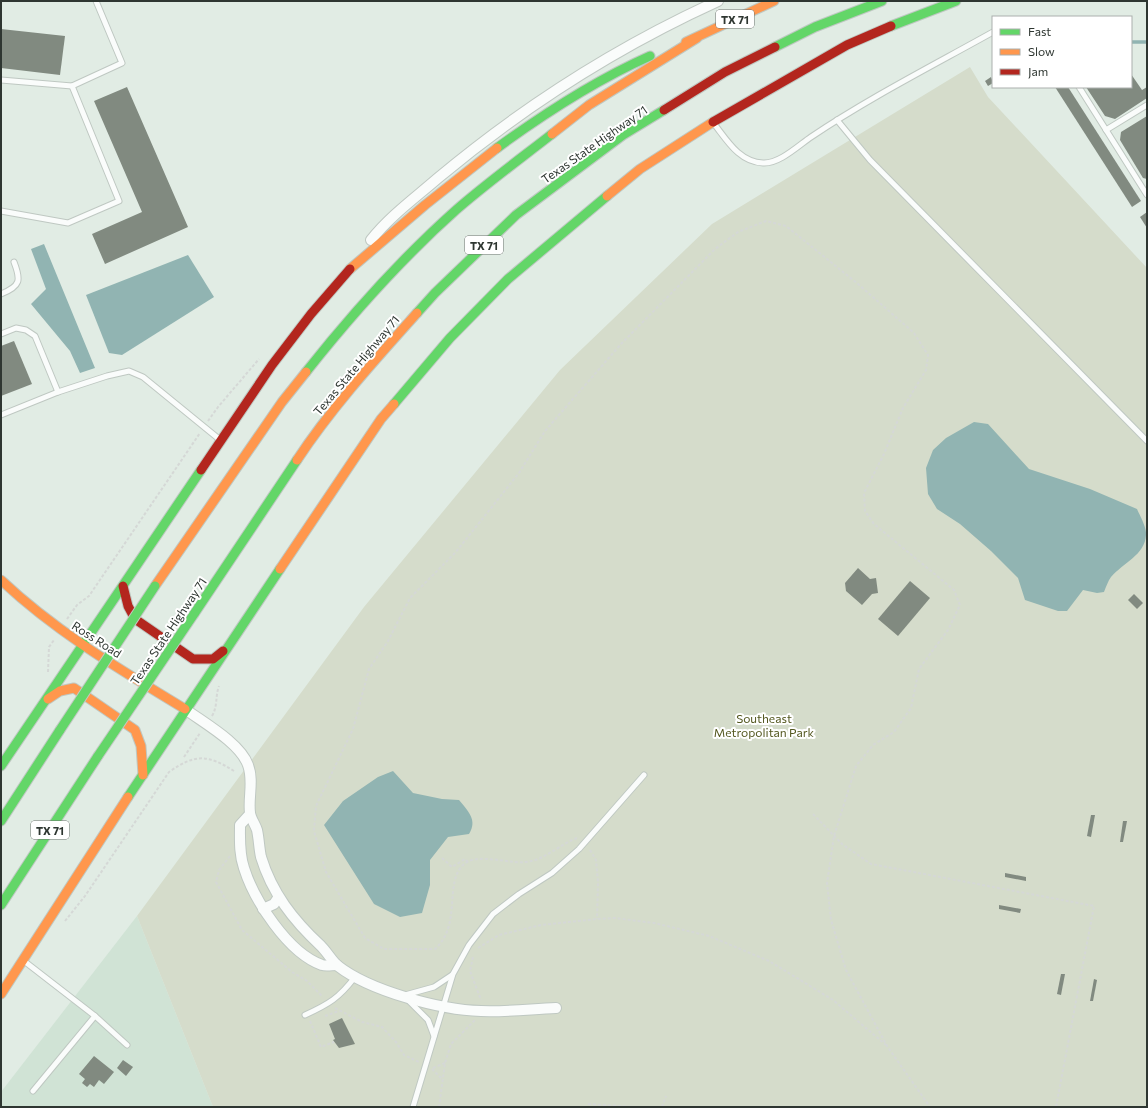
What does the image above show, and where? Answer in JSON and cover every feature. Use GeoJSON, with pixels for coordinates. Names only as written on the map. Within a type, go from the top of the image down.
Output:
{"type":"FeatureCollection","features":[{"type":"Feature","properties":{"kind":"main road","name":"TX 71"},"geometry":{"type":"LineString","coordinates":[[1,821],[155,586],[282,402],[339,330],[397,266],[458,209],[589,105],[697,38],[774,1]]}},
{"type":"Feature","properties":{"kind":"main road","name":"Texas State Highway 71"},"geometry":{"type":"LineString","coordinates":[[1,905],[98,756],[315,433],[364,372],[434,293],[516,215],[623,135],[726,72],[815,27],[882,1]]}},
{"type":"Feature","properties":{"kind":"main road"},"geometry":{"type":"LineString","coordinates":[[1,994],[142,775],[381,419],[450,338],[508,279],[640,169],[713,122],[847,45],[913,16],[956,1]]}},
{"type":"Feature","properties":{"kind":"main road"},"geometry":{"type":"LineString","coordinates":[[1,766],[272,365],[311,314],[350,269],[413,214],[524,128],[626,66],[697,38]]}},
{"type":"Feature","properties":{"kind":"main road","name":"Ross Road"},"geometry":{"type":"LineString","coordinates":[[1,580],[82,645],[186,709]]}},
{"type":"Feature","properties":{"kind":"main road"},"geometry":{"type":"LineString","coordinates":[[123,586],[128,606],[135,619],[193,659],[212,659],[226,649]]}},
{"type":"Feature","properties":{"kind":"main road"},"geometry":{"type":"LineString","coordinates":[[45,701],[60,691],[74,688],[136,730],[141,746],[142,775]]}},
{"type":"Feature","properties":{"kind":"street"},"geometry":{"type":"LineString","coordinates":[[350,269],[372,238],[395,214],[473,149],[583,72],[671,22],[718,1]]}},
{"type":"Feature","properties":{"kind":"street"},"geometry":{"type":"LineString","coordinates":[[186,709],[235,747],[248,764],[251,788],[250,814],[256,829],[261,855],[278,898],[294,920],[328,953],[337,965],[355,977],[385,991],[443,1006],[480,1011],[556,1008]]}},
{"type":"Feature","properties":{"kind":"street"},"geometry":{"type":"LineString","coordinates":[[250,814],[240,825],[240,846],[243,866],[249,882],[263,909],[284,936],[297,948],[322,965],[337,965]]}},
{"type":"Feature","properties":{"kind":"street"},"geometry":{"type":"LineString","coordinates":[[263,909],[274,904],[278,898]]}},
{"type":"Feature","properties":{"kind":"lane"},"geometry":{"type":"LineString","coordinates":[[1,80],[72,86],[122,63],[96,1]]}},
{"type":"Feature","properties":{"kind":"lane"},"geometry":{"type":"LineString","coordinates":[[713,122],[732,147],[744,157],[753,162],[765,163],[779,158],[837,120],[992,33]]}},
{"type":"Feature","properties":{"kind":"lane"},"geometry":{"type":"LineString","coordinates":[[1,211],[68,223],[119,201],[72,86]]}},
{"type":"Feature","properties":{"kind":"lane"},"geometry":{"type":"LineString","coordinates":[[1080,88],[1146,193]]}},
{"type":"Feature","properties":{"kind":"lane"},"geometry":{"type":"LineString","coordinates":[[1106,130],[1147,105]]}},
{"type":"Feature","properties":{"kind":"lane"},"geometry":{"type":"LineString","coordinates":[[837,120],[870,160],[1147,441]]}},
{"type":"Feature","properties":{"kind":"lane"},"geometry":{"type":"LineString","coordinates":[[1,294],[11,290],[17,284],[20,276],[14,262]]}},
{"type":"Feature","properties":{"kind":"lane"},"geometry":{"type":"LineString","coordinates":[[1,334],[16,328],[26,330],[35,336],[58,392]]}},
{"type":"Feature","properties":{"kind":"lane"},"geometry":{"type":"LineString","coordinates":[[1,415],[58,392],[107,376],[129,371],[143,377],[221,440]]}},
{"type":"Feature","properties":{"kind":"lane"},"geometry":{"type":"LineString","coordinates":[[413,1107],[453,974],[469,945],[493,914],[519,894],[552,873],[585,842],[644,775]]}},
{"type":"Feature","properties":{"kind":"lane"},"geometry":{"type":"LineString","coordinates":[[23,960],[95,1016],[127,1045]]}},
{"type":"Feature","properties":{"kind":"lane"},"geometry":{"type":"LineString","coordinates":[[402,996],[434,987],[453,974]]}},
{"type":"Feature","properties":{"kind":"lane"},"geometry":{"type":"LineString","coordinates":[[305,1015],[331,1003],[343,993],[355,977]]}},
{"type":"Feature","properties":{"kind":"lane"},"geometry":{"type":"LineString","coordinates":[[402,996],[428,1020],[434,1036]]}},
{"type":"Feature","properties":{"kind":"lane"},"geometry":{"type":"LineString","coordinates":[[32,1091],[95,1016]]}},
{"type":"Feature","properties":{"kind":"path"},"geometry":{"type":"LineString","coordinates":[[597,919],[598,882],[596,860],[585,842],[580,838],[566,842],[545,856],[526,862],[477,859],[463,864],[456,874],[449,930],[442,942],[435,949],[384,949],[365,938],[326,872],[314,831],[316,806],[353,729],[369,669],[388,641],[410,598],[454,553],[519,473],[545,430],[622,344],[715,249],[738,232],[766,221],[786,226],[858,284],[914,333],[928,355],[926,370],[903,408],[884,454],[864,493],[865,511],[874,524],[954,590],[960,604],[948,630],[920,669],[911,708],[894,732],[873,745],[856,766],[834,836],[827,883],[831,920],[846,970],[887,1046],[930,1107]]}},
{"type":"Feature","properties":{"kind":"path"},"geometry":{"type":"LineString","coordinates":[[47,674],[50,665],[49,647],[52,642]]}},
{"type":"Feature","properties":{"kind":"path"},"geometry":{"type":"LineString","coordinates":[[184,757],[216,708],[216,692],[219,686]]}},
{"type":"Feature","properties":{"kind":"path"},"geometry":{"type":"LineString","coordinates":[[60,927],[85,896],[169,772],[186,761],[197,758],[211,760],[234,771]]}},
{"type":"Feature","properties":{"kind":"path"},"geometry":{"type":"LineString","coordinates":[[813,814],[842,844],[871,864],[1094,906],[1056,1107]]}},
{"type":"Feature","properties":{"kind":"path"},"geometry":{"type":"LineString","coordinates":[[230,856],[219,870],[216,882],[242,930],[292,972],[307,981],[338,1011],[362,1022],[382,1027],[396,1042],[404,1055],[425,1066]]}},
{"type":"Feature","properties":{"kind":"path"},"geometry":{"type":"LineString","coordinates":[[442,858],[452,868],[465,860],[468,862]]}},
{"type":"Feature","properties":{"kind":"path"},"geometry":{"type":"LineString","coordinates":[[439,1107],[445,1063],[451,1044],[475,1021],[483,1003],[470,971],[472,958],[477,948],[499,935],[541,925],[615,918],[654,923],[709,936],[769,961],[833,1000],[887,1046]]}},
{"type":"Feature","properties":{"kind":"path"},"geometry":{"type":"LineString","coordinates":[[324,1016],[338,1011]]}},
{"type":"Feature","properties":{"kind":"path"},"geometry":{"type":"LineString","coordinates":[[317,1018],[310,1021],[321,1047],[334,1042]]}},
{"type":"Feature","properties":{"kind":"path"},"geometry":{"type":"LineString","coordinates":[[443,1080],[431,1068],[445,1063]]}},
{"type":"Feature","properties":{"kind":"path"},"geometry":{"type":"LineString","coordinates":[[662,1107],[666,1096]]}},
{"type":"Feature","properties":{"kind":"path"},"geometry":{"type":"LineString","coordinates":[[588,1104],[635,1107]]}},
{"type":"Feature","properties":{"kind":"shaded area"},"geometry":{"type":"Polygon","coordinates":[[[137,916],[213,1107],[1,1107],[1,1092],[137,916]]]}},
{"type":"Feature","properties":{"kind":"green space","name":"Southeast Metropolitan Park"},"geometry":{"type":"Polygon","coordinates":[[[970,67],[988,97],[1147,268],[1147,1107],[213,1107],[137,916],[364,607],[560,370],[712,224],[970,67]]]}},
{"type":"Feature","properties":{"kind":"water"},"geometry":{"type":"Polygon","coordinates":[[[44,244],[95,368],[80,373],[70,351],[31,304],[46,289],[31,249],[44,244]]]}},
{"type":"Feature","properties":{"kind":"water"},"geometry":{"type":"Polygon","coordinates":[[[188,255],[214,297],[122,355],[109,353],[86,295],[188,255]]]}},
{"type":"Feature","properties":{"kind":"water"},"geometry":{"type":"Polygon","coordinates":[[[974,422],[988,424],[1029,469],[1090,489],[1137,509],[1145,529],[1145,542],[1138,553],[1111,577],[1104,592],[1097,593],[1083,590],[1067,611],[1058,611],[1025,600],[1018,578],[991,551],[960,524],[937,509],[928,494],[926,468],[933,450],[946,438],[974,422]]]}},
{"type":"Feature","properties":{"kind":"water"},"geometry":{"type":"Polygon","coordinates":[[[393,771],[413,793],[442,799],[459,800],[466,808],[472,820],[472,829],[469,834],[448,837],[430,860],[430,885],[422,913],[400,917],[374,904],[324,825],[343,801],[378,777],[393,771]]]}},
{"type":"Feature","properties":{"kind":"building"},"geometry":{"type":"Polygon","coordinates":[[[1,29],[65,36],[60,75],[1,68],[1,29]]]}},
{"type":"Feature","properties":{"kind":"building"},"geometry":{"type":"Polygon","coordinates":[[[1132,75],[1142,90],[1147,87],[1147,98],[1115,119],[1105,116],[1087,88],[1132,88],[1132,75]]]}},
{"type":"Feature","properties":{"kind":"building"},"geometry":{"type":"Polygon","coordinates":[[[991,77],[992,84],[988,86],[985,81],[991,77]]]}},
{"type":"Feature","properties":{"kind":"building"},"geometry":{"type":"Polygon","coordinates":[[[127,87],[188,227],[105,264],[92,234],[142,212],[94,101],[127,87]]]}},
{"type":"Feature","properties":{"kind":"building"},"geometry":{"type":"Polygon","coordinates":[[[1056,88],[1069,88],[1141,201],[1132,207],[1056,88]]]}},
{"type":"Feature","properties":{"kind":"building"},"geometry":{"type":"Polygon","coordinates":[[[1147,116],[1147,179],[1143,178],[1120,140],[1121,132],[1147,116]]]}},
{"type":"Feature","properties":{"kind":"building"},"geometry":{"type":"Polygon","coordinates":[[[1147,212],[1147,228],[1140,217],[1147,212]]]}},
{"type":"Feature","properties":{"kind":"building"},"geometry":{"type":"Polygon","coordinates":[[[14,341],[32,384],[1,396],[1,346],[14,341]]]}},
{"type":"Feature","properties":{"kind":"building"},"geometry":{"type":"Polygon","coordinates":[[[858,568],[870,579],[876,578],[878,593],[872,594],[862,605],[846,591],[845,583],[858,568]]]}},
{"type":"Feature","properties":{"kind":"building"},"geometry":{"type":"Polygon","coordinates":[[[910,581],[930,598],[898,636],[878,619],[910,581]]]}},
{"type":"Feature","properties":{"kind":"building"},"geometry":{"type":"Polygon","coordinates":[[[1134,594],[1143,603],[1137,609],[1128,600],[1134,594]]]}},
{"type":"Feature","properties":{"kind":"building"},"geometry":{"type":"Polygon","coordinates":[[[1091,815],[1095,815],[1091,837],[1087,836],[1091,815]]]}},
{"type":"Feature","properties":{"kind":"building"},"geometry":{"type":"Polygon","coordinates":[[[1123,821],[1127,821],[1123,842],[1120,842],[1123,821]]]}},
{"type":"Feature","properties":{"kind":"building"},"geometry":{"type":"Polygon","coordinates":[[[1005,873],[1026,877],[1026,881],[1005,877],[1005,873]]]}},
{"type":"Feature","properties":{"kind":"building"},"geometry":{"type":"Polygon","coordinates":[[[999,905],[1021,909],[1020,913],[999,909],[999,905]]]}},
{"type":"Feature","properties":{"kind":"building"},"geometry":{"type":"Polygon","coordinates":[[[1061,974],[1065,974],[1061,995],[1057,994],[1061,974]]]}},
{"type":"Feature","properties":{"kind":"building"},"geometry":{"type":"Polygon","coordinates":[[[1094,979],[1097,980],[1093,1001],[1090,1001],[1094,979]]]}},
{"type":"Feature","properties":{"kind":"building"},"geometry":{"type":"Polygon","coordinates":[[[342,1018],[355,1044],[339,1048],[333,1040],[335,1039],[329,1024],[342,1018]]]}},
{"type":"Feature","properties":{"kind":"building"},"geometry":{"type":"Polygon","coordinates":[[[94,1056],[114,1072],[104,1084],[99,1080],[94,1087],[90,1084],[87,1087],[82,1083],[85,1079],[79,1074],[94,1056]]]}},
{"type":"Feature","properties":{"kind":"building"},"geometry":{"type":"Polygon","coordinates":[[[123,1060],[133,1067],[126,1076],[117,1068],[123,1060]]]}},
{"type":"Feature","properties":{"kind":"waterway"},"geometry":{"type":"LineString","coordinates":[[1132,42],[1147,42]]}},
{"type":"Feature","properties":{"kind":"traffic: fast"},"geometry":{"type":"LineString","coordinates":[[775,47],[815,27],[882,1]]}},
{"type":"Feature","properties":{"kind":"traffic: fast"},"geometry":{"type":"LineString","coordinates":[[891,26],[956,1]]}},
{"type":"Feature","properties":{"kind":"traffic: fast"},"geometry":{"type":"LineString","coordinates":[[497,148],[571,98],[630,65],[650,56]]}},
{"type":"Feature","properties":{"kind":"traffic: fast"},"geometry":{"type":"LineString","coordinates":[[417,313],[435,293],[516,215],[623,135],[664,110]]}},
{"type":"Feature","properties":{"kind":"traffic: fast"},"geometry":{"type":"LineString","coordinates":[[306,372],[341,329],[396,267],[456,210],[552,134]]}},
{"type":"Feature","properties":{"kind":"traffic: fast"},"geometry":{"type":"LineString","coordinates":[[394,404],[450,338],[508,279],[607,196]]}},
{"type":"Feature","properties":{"kind":"traffic: fast"},"geometry":{"type":"LineString","coordinates":[[194,614],[297,460]]}},
{"type":"Feature","properties":{"kind":"traffic: fast"},"geometry":{"type":"LineString","coordinates":[[1,766],[201,470]]}},
{"type":"Feature","properties":{"kind":"traffic: fast"},"geometry":{"type":"LineString","coordinates":[[128,797],[280,569]]}},
{"type":"Feature","properties":{"kind":"traffic: fast"},"geometry":{"type":"LineString","coordinates":[[60,730],[155,586]]}},
{"type":"Feature","properties":{"kind":"traffic: fast"},"geometry":{"type":"LineString","coordinates":[[98,756],[194,614]]}},
{"type":"Feature","properties":{"kind":"traffic: fast"},"geometry":{"type":"LineString","coordinates":[[1,821],[60,730]]}},
{"type":"Feature","properties":{"kind":"traffic: fast"},"geometry":{"type":"LineString","coordinates":[[1,905],[98,756]]}},
{"type":"Feature","properties":{"kind":"traffic: slow"},"geometry":{"type":"LineString","coordinates":[[686,42],[774,1]]}},
{"type":"Feature","properties":{"kind":"traffic: slow"},"geometry":{"type":"LineString","coordinates":[[552,134],[589,105],[697,38]]}},
{"type":"Feature","properties":{"kind":"traffic: slow"},"geometry":{"type":"LineString","coordinates":[[607,196],[640,169],[713,122]]}},
{"type":"Feature","properties":{"kind":"traffic: slow"},"geometry":{"type":"LineString","coordinates":[[350,269],[425,205],[497,148]]}},
{"type":"Feature","properties":{"kind":"traffic: slow"},"geometry":{"type":"LineString","coordinates":[[297,460],[310,440],[339,403],[417,313]]}},
{"type":"Feature","properties":{"kind":"traffic: slow"},"geometry":{"type":"LineString","coordinates":[[155,586],[282,402],[306,372]]}},
{"type":"Feature","properties":{"kind":"traffic: slow"},"geometry":{"type":"LineString","coordinates":[[280,569],[381,419],[394,404]]}},
{"type":"Feature","properties":{"kind":"traffic: slow"},"geometry":{"type":"LineString","coordinates":[[1,580],[44,617],[113,665],[185,709]]}},
{"type":"Feature","properties":{"kind":"traffic: slow"},"geometry":{"type":"LineString","coordinates":[[48,699],[60,691],[74,688],[135,730],[141,746],[143,775]]}},
{"type":"Feature","properties":{"kind":"traffic: slow"},"geometry":{"type":"LineString","coordinates":[[1,994],[128,797]]}},
{"type":"Feature","properties":{"kind":"traffic: jam"},"geometry":{"type":"LineString","coordinates":[[713,122],[847,45],[891,26]]}},
{"type":"Feature","properties":{"kind":"traffic: jam"},"geometry":{"type":"LineString","coordinates":[[664,110],[725,72],[775,47]]}},
{"type":"Feature","properties":{"kind":"traffic: jam"},"geometry":{"type":"LineString","coordinates":[[201,470],[272,365],[311,314],[350,269]]}},
{"type":"Feature","properties":{"kind":"traffic: jam"},"geometry":{"type":"LineString","coordinates":[[123,586],[128,606],[135,619],[193,659],[213,659],[223,651]]}}]}
